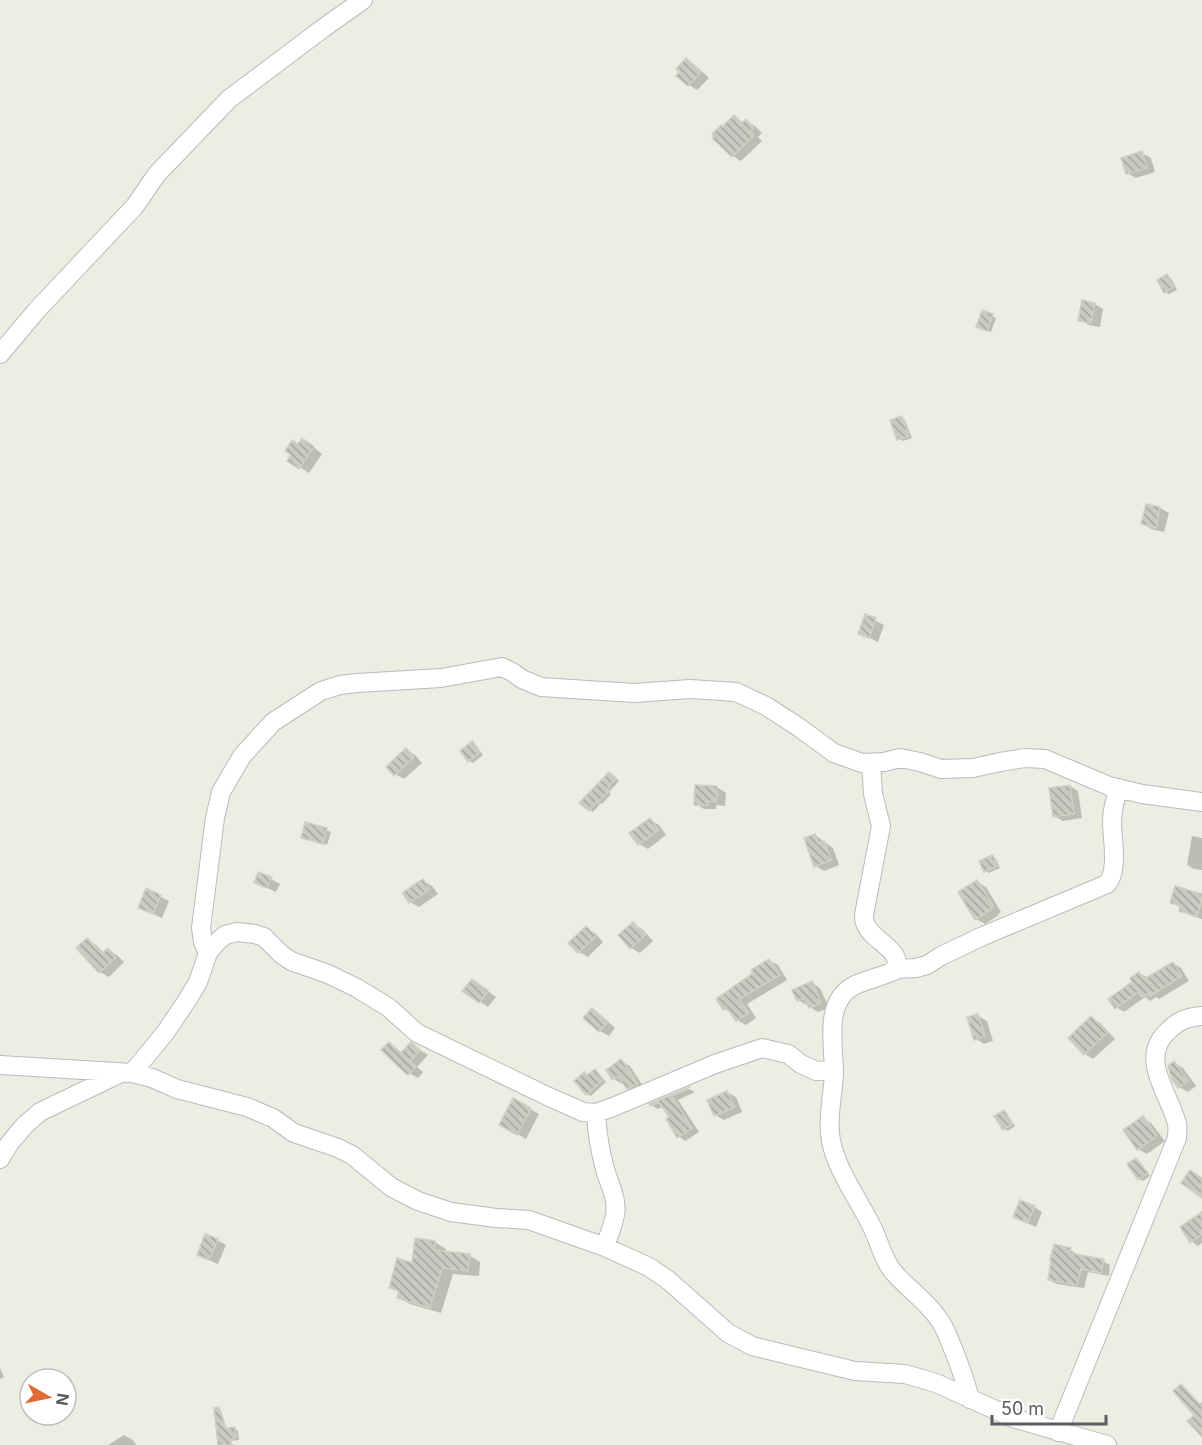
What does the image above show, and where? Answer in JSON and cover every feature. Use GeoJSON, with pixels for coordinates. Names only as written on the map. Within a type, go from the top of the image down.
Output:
{"type":"FeatureCollection","features":[{"type":"Feature","properties":{"kind":"street"},"geometry":{"type":"LineString","coordinates":[[0,354],[37,310],[135,206],[157,174],[229,99],[363,0]]}},
{"type":"Feature","properties":{"kind":"street"},"geometry":{"type":"LineString","coordinates":[[208,954],[201,928],[214,818],[221,792],[242,756],[273,722],[321,691],[340,685],[441,678],[502,667],[542,687],[634,693],[690,689],[736,692],[766,706],[834,753],[862,763],[884,762],[900,758],[941,769],[973,768],[1025,758],[1046,759],[1109,786],[1142,794],[1202,802]]}},
{"type":"Feature","properties":{"kind":"street"},"geometry":{"type":"LineString","coordinates":[[871,763],[875,804],[881,826],[864,915],[865,923],[869,931],[896,957],[897,969]]}},
{"type":"Feature","properties":{"kind":"street"},"geometry":{"type":"LineString","coordinates":[[970,1399],[946,1331],[939,1318],[891,1268],[831,1143],[829,1127],[834,1071],[835,1010],[841,995],[855,985],[897,969],[927,965],[983,936],[1107,884],[1110,880],[1113,860],[1114,803],[1119,788]]}},
{"type":"Feature","properties":{"kind":"street"},"geometry":{"type":"LineString","coordinates":[[0,1159],[25,1125],[40,1112],[128,1072],[165,1033],[198,982],[208,954],[216,943],[225,935],[237,932],[264,937],[291,962],[328,974],[357,988],[388,1007],[417,1033],[583,1112],[596,1113],[715,1064],[762,1048],[788,1054],[801,1064],[816,1071],[834,1071]]}},
{"type":"Feature","properties":{"kind":"street"},"geometry":{"type":"LineString","coordinates":[[1058,1432],[1177,1138],[1178,1126],[1156,1069],[1159,1042],[1182,1020],[1192,1016],[1202,1016]]}},
{"type":"Feature","properties":{"kind":"street"},"geometry":{"type":"LineString","coordinates":[[0,1065],[128,1072],[152,1078],[177,1089],[247,1107],[273,1118],[294,1133],[352,1155],[391,1187],[418,1201],[451,1212],[529,1220],[605,1247],[650,1267],[728,1333],[752,1346],[855,1371],[905,1374],[936,1383],[1013,1418],[1107,1445]]}},
{"type":"Feature","properties":{"kind":"street"},"geometry":{"type":"LineString","coordinates":[[596,1113],[598,1144],[615,1206],[615,1216],[605,1247]]}},
{"type":"Feature","properties":{"kind":"building"},"geometry":{"type":"Polygon","coordinates":[[[686,58],[701,72],[688,86],[676,76],[679,72],[676,69],[686,58]]]}},
{"type":"Feature","properties":{"kind":"building"},"geometry":{"type":"Polygon","coordinates":[[[734,115],[742,123],[746,119],[754,128],[750,131],[754,135],[732,157],[712,138],[714,137],[712,134],[734,115]]]}},
{"type":"Feature","properties":{"kind":"building"},"geometry":{"type":"Polygon","coordinates":[[[1142,151],[1147,168],[1126,174],[1121,158],[1142,151]]]}},
{"type":"Feature","properties":{"kind":"building"},"geometry":{"type":"Polygon","coordinates":[[[1167,274],[1174,287],[1164,293],[1157,280],[1167,274]]]}},
{"type":"Feature","properties":{"kind":"building"},"geometry":{"type":"Polygon","coordinates":[[[1082,300],[1095,303],[1091,323],[1078,321],[1082,300]]]}},
{"type":"Feature","properties":{"kind":"building"},"geometry":{"type":"Polygon","coordinates":[[[982,310],[993,314],[987,331],[976,327],[982,310]]]}},
{"type":"Feature","properties":{"kind":"building"},"geometry":{"type":"Polygon","coordinates":[[[902,416],[909,436],[897,440],[890,420],[902,416]]]}},
{"type":"Feature","properties":{"kind":"building"},"geometry":{"type":"Polygon","coordinates":[[[302,438],[314,447],[299,469],[287,461],[291,455],[285,451],[292,440],[298,444],[302,438]]]}},
{"type":"Feature","properties":{"kind":"building"},"geometry":{"type":"Polygon","coordinates":[[[1146,504],[1160,507],[1156,528],[1141,524],[1146,504]]]}},
{"type":"Feature","properties":{"kind":"building"},"geometry":{"type":"Polygon","coordinates":[[[865,614],[876,618],[869,638],[858,634],[865,614]]]}},
{"type":"Feature","properties":{"kind":"building"},"geometry":{"type":"Polygon","coordinates":[[[472,741],[480,752],[468,762],[460,751],[472,741]]]}},
{"type":"Feature","properties":{"kind":"building"},"geometry":{"type":"Polygon","coordinates":[[[406,748],[414,757],[394,776],[386,767],[406,748]]]}},
{"type":"Feature","properties":{"kind":"building"},"geometry":{"type":"Polygon","coordinates":[[[609,772],[616,778],[607,789],[609,791],[589,811],[579,803],[609,772]]]}},
{"type":"Feature","properties":{"kind":"building"},"geometry":{"type":"Polygon","coordinates":[[[695,785],[717,786],[717,802],[708,801],[708,805],[694,805],[695,785]]]}},
{"type":"Feature","properties":{"kind":"building"},"geometry":{"type":"Polygon","coordinates":[[[1070,785],[1074,814],[1053,817],[1049,788],[1070,785]]]}},
{"type":"Feature","properties":{"kind":"building"},"geometry":{"type":"Polygon","coordinates":[[[650,818],[658,830],[638,845],[629,833],[650,818]]]}},
{"type":"Feature","properties":{"kind":"building"},"geometry":{"type":"Polygon","coordinates":[[[305,822],[327,828],[323,844],[301,838],[305,822]]]}},
{"type":"Feature","properties":{"kind":"building"},"geometry":{"type":"Polygon","coordinates":[[[815,834],[818,843],[824,841],[831,860],[814,867],[804,838],[815,834]]]}},
{"type":"Feature","properties":{"kind":"building"},"geometry":{"type":"Polygon","coordinates":[[[993,855],[997,866],[984,872],[979,861],[993,855]]]}},
{"type":"Feature","properties":{"kind":"building"},"geometry":{"type":"Polygon","coordinates":[[[258,872],[272,877],[267,888],[254,883],[258,872]]]}},
{"type":"Feature","properties":{"kind":"building"},"geometry":{"type":"Polygon","coordinates":[[[423,879],[430,889],[409,903],[402,893],[423,879]]]}},
{"type":"Feature","properties":{"kind":"building"},"geometry":{"type":"Polygon","coordinates":[[[977,880],[994,907],[975,920],[958,892],[977,880]]]}},
{"type":"Feature","properties":{"kind":"building"},"geometry":{"type":"Polygon","coordinates":[[[1175,886],[1202,894],[1197,916],[1179,911],[1180,906],[1170,903],[1175,886]]]}},
{"type":"Feature","properties":{"kind":"building"},"geometry":{"type":"Polygon","coordinates":[[[146,888],[161,895],[153,914],[138,908],[146,888]]]}},
{"type":"Feature","properties":{"kind":"building"},"geometry":{"type":"Polygon","coordinates":[[[633,922],[645,935],[630,949],[618,935],[633,922]]]}},
{"type":"Feature","properties":{"kind":"building"},"geometry":{"type":"Polygon","coordinates":[[[586,926],[596,936],[578,953],[568,943],[586,926]]]}},
{"type":"Feature","properties":{"kind":"building"},"geometry":{"type":"Polygon","coordinates":[[[87,938],[102,954],[108,948],[116,957],[99,973],[76,948],[87,938]]]}},
{"type":"Feature","properties":{"kind":"building"},"geometry":{"type":"Polygon","coordinates":[[[769,959],[780,975],[739,999],[749,1013],[736,1021],[726,1007],[723,1010],[716,999],[753,973],[751,970],[769,959]]]}},
{"type":"Feature","properties":{"kind":"building"},"geometry":{"type":"Polygon","coordinates":[[[1173,962],[1182,976],[1150,996],[1149,993],[1142,997],[1138,992],[1115,1009],[1108,999],[1132,982],[1130,978],[1139,972],[1144,979],[1173,962]]]}},
{"type":"Feature","properties":{"kind":"building"},"geometry":{"type":"Polygon","coordinates":[[[472,979],[488,991],[479,1003],[462,991],[472,979]]]}},
{"type":"Feature","properties":{"kind":"building"},"geometry":{"type":"Polygon","coordinates":[[[812,981],[821,1003],[809,1008],[804,998],[797,1001],[792,990],[812,981]]]}},
{"type":"Feature","properties":{"kind":"building"},"geometry":{"type":"Polygon","coordinates":[[[592,1008],[608,1022],[599,1032],[583,1018],[592,1008]]]}},
{"type":"Feature","properties":{"kind":"building"},"geometry":{"type":"Polygon","coordinates":[[[978,1014],[985,1036],[974,1040],[967,1017],[978,1014]]]}},
{"type":"Feature","properties":{"kind":"building"},"geometry":{"type":"Polygon","coordinates":[[[1091,1016],[1107,1033],[1084,1055],[1068,1038],[1091,1016]]]}},
{"type":"Feature","properties":{"kind":"building"},"geometry":{"type":"Polygon","coordinates":[[[389,1042],[401,1053],[411,1042],[420,1050],[410,1061],[416,1067],[408,1075],[381,1050],[389,1042]]]}},
{"type":"Feature","properties":{"kind":"building"},"geometry":{"type":"Polygon","coordinates":[[[621,1059],[638,1084],[627,1089],[618,1076],[612,1080],[606,1070],[621,1059]]]}},
{"type":"Feature","properties":{"kind":"building"},"geometry":{"type":"Polygon","coordinates":[[[1174,1061],[1188,1081],[1178,1088],[1172,1080],[1168,1066],[1174,1061]]]}},
{"type":"Feature","properties":{"kind":"building"},"geometry":{"type":"Polygon","coordinates":[[[595,1069],[603,1080],[586,1095],[574,1081],[584,1072],[587,1075],[595,1069]]]}},
{"type":"Feature","properties":{"kind":"building"},"geometry":{"type":"Polygon","coordinates":[[[690,1087],[672,1096],[692,1128],[677,1138],[666,1119],[669,1117],[659,1102],[650,1106],[649,1104],[690,1087]]]}},
{"type":"Feature","properties":{"kind":"building"},"geometry":{"type":"Polygon","coordinates":[[[727,1091],[735,1107],[714,1116],[707,1100],[727,1091]]]}},
{"type":"Feature","properties":{"kind":"building"},"geometry":{"type":"Polygon","coordinates":[[[513,1098],[531,1108],[517,1135],[499,1125],[513,1098]]]}},
{"type":"Feature","properties":{"kind":"building"},"geometry":{"type":"Polygon","coordinates":[[[1004,1110],[1013,1124],[1003,1130],[994,1116],[1004,1110]]]}},
{"type":"Feature","properties":{"kind":"building"},"geometry":{"type":"Polygon","coordinates":[[[1143,1116],[1157,1136],[1137,1150],[1123,1130],[1143,1116]]]}},
{"type":"Feature","properties":{"kind":"building"},"geometry":{"type":"Polygon","coordinates":[[[1136,1158],[1148,1173],[1138,1180],[1127,1164],[1136,1158]]]}},
{"type":"Feature","properties":{"kind":"building"},"geometry":{"type":"Polygon","coordinates":[[[1190,1170],[1202,1178],[1202,1198],[1181,1183],[1190,1170]]]}},
{"type":"Feature","properties":{"kind":"building"},"geometry":{"type":"Polygon","coordinates":[[[1020,1200],[1035,1206],[1027,1223],[1013,1217],[1020,1200]]]}},
{"type":"Feature","properties":{"kind":"building"},"geometry":{"type":"Polygon","coordinates":[[[1202,1212],[1202,1234],[1190,1243],[1180,1227],[1202,1212]]]}},
{"type":"Feature","properties":{"kind":"building"},"geometry":{"type":"Polygon","coordinates":[[[205,1234],[218,1239],[209,1260],[197,1255],[205,1234]]]}},
{"type":"Feature","properties":{"kind":"building"},"geometry":{"type":"Polygon","coordinates":[[[415,1238],[435,1241],[434,1250],[470,1254],[468,1271],[442,1268],[430,1308],[397,1298],[399,1291],[389,1288],[397,1258],[412,1263],[415,1238]]]}},
{"type":"Feature","properties":{"kind":"building"},"geometry":{"type":"Polygon","coordinates":[[[1054,1244],[1071,1248],[1069,1253],[1104,1259],[1101,1273],[1081,1269],[1077,1285],[1048,1280],[1054,1244]]]}},
{"type":"Feature","properties":{"kind":"building"},"geometry":{"type":"Polygon","coordinates":[[[1181,1384],[1202,1407],[1202,1437],[1187,1421],[1194,1415],[1173,1391],[1181,1384]]]}},
{"type":"Feature","properties":{"kind":"building"},"geometry":{"type":"Polygon","coordinates":[[[219,1407],[226,1428],[235,1427],[236,1438],[230,1439],[232,1445],[218,1445],[214,1408],[219,1407]]]}}]}
